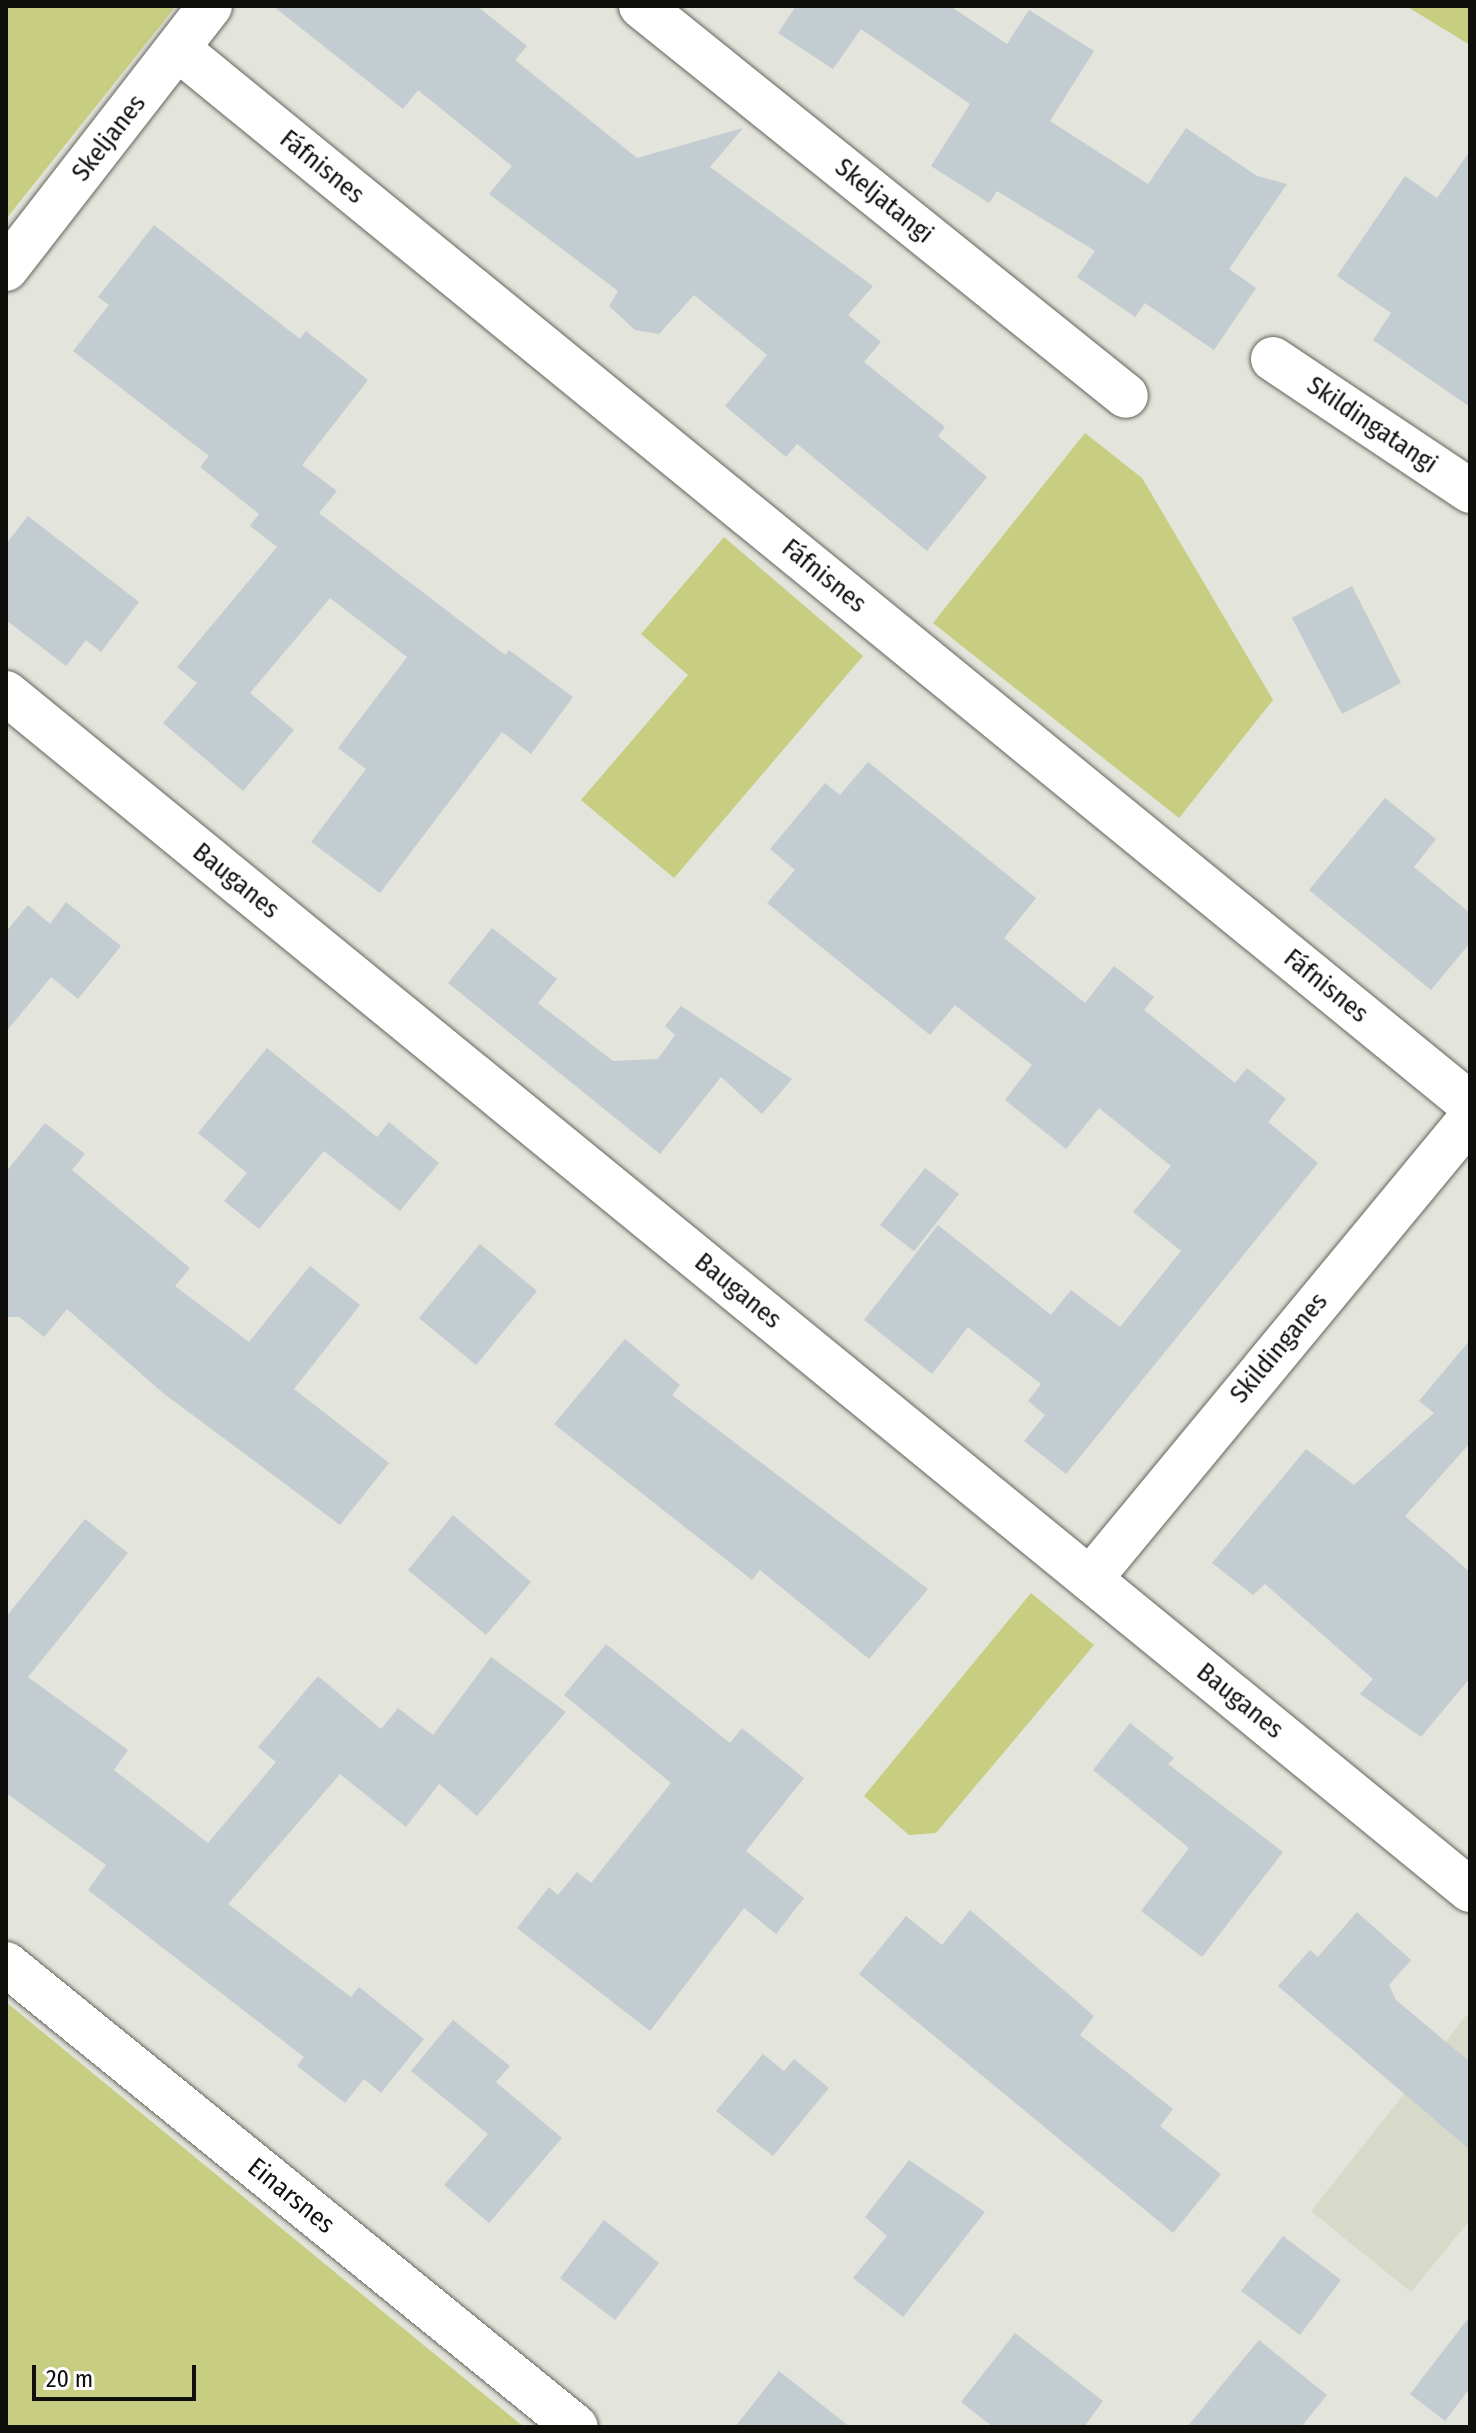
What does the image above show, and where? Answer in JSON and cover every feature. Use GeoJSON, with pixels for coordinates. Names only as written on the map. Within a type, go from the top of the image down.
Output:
{"type":"FeatureCollection","features":[{"type":"Feature","properties":{"kind":"street","name":"Skeljanes"},"geometry":{"type":"LineString","coordinates":[[6,269],[210,6]]}},
{"type":"Feature","properties":{"kind":"street","name":"Skeljatangi"},"geometry":{"type":"LineString","coordinates":[[641,6],[1126,396]]}},
{"type":"Feature","properties":{"kind":"street","name":"Fáfnisnes"},"geometry":{"type":"LineString","coordinates":[[178,49],[1470,1104]]}},
{"type":"Feature","properties":{"kind":"street","name":"Skildingatangi"},"geometry":{"type":"LineString","coordinates":[[1273,359],[1470,491]]}},
{"type":"Feature","properties":{"kind":"street","name":"Bauganes"},"geometry":{"type":"LineString","coordinates":[[6,693],[1470,1890]]}},
{"type":"Feature","properties":{"kind":"street","name":"Skildinganes"},"geometry":{"type":"LineString","coordinates":[[1090,1579],[1470,1119]]}},
{"type":"Feature","properties":{"kind":"street","name":"Einarsnes"},"geometry":{"type":"LineString","coordinates":[[6,1964],[576,2427]]}},
{"type":"Feature","properties":{"kind":"shaded area"},"geometry":{"type":"Polygon","coordinates":[[[1470,2011],[1470,2220],[1411,2292],[1311,2211],[1470,2011]]]}},
{"type":"Feature","properties":{"kind":"green space"},"geometry":{"type":"Polygon","coordinates":[[[6,6],[176,6],[6,219],[6,6]]]}},
{"type":"Feature","properties":{"kind":"green space"},"geometry":{"type":"Polygon","coordinates":[[[1406,6],[1470,6],[1470,45],[1406,6]]]}},
{"type":"Feature","properties":{"kind":"green space"},"geometry":{"type":"Polygon","coordinates":[[[1085,433],[1142,478],[1273,700],[1179,818],[933,623],[1085,433]]]}},
{"type":"Feature","properties":{"kind":"green space"},"geometry":{"type":"Polygon","coordinates":[[[724,537],[863,656],[674,878],[581,800],[688,675],[641,634],[724,537]]]}},
{"type":"Feature","properties":{"kind":"green space"},"geometry":{"type":"Polygon","coordinates":[[[1031,1593],[1094,1645],[936,1833],[909,1835],[864,1796],[1031,1593]]]}},
{"type":"Feature","properties":{"kind":"green space"},"geometry":{"type":"Polygon","coordinates":[[[6,2002],[426,2347],[524,2427],[6,2427],[6,2002]]]}},
{"type":"Feature","properties":{"kind":"building"},"geometry":{"type":"Polygon","coordinates":[[[273,6],[477,6],[527,46],[515,60],[637,158],[743,128],[710,167],[873,286],[848,315],[881,342],[864,362],[945,427],[938,436],[987,477],[927,551],[797,444],[786,457],[725,406],[767,355],[694,295],[659,334],[635,330],[609,306],[618,291],[489,194],[512,166],[418,90],[403,109],[273,6]]]}},
{"type":"Feature","properties":{"kind":"building"},"geometry":{"type":"Polygon","coordinates":[[[796,6],[950,6],[1007,44],[1029,10],[1094,51],[1050,121],[1148,184],[1186,128],[1257,176],[1287,184],[1229,269],[1256,288],[1214,350],[1145,303],[1135,317],[1077,277],[1095,251],[997,191],[989,203],[931,166],[970,104],[861,29],[833,69],[778,33],[796,6]]]}},
{"type":"Feature","properties":{"kind":"building"},"geometry":{"type":"Polygon","coordinates":[[[1470,151],[1470,407],[1373,340],[1391,313],[1337,276],[1405,176],[1437,198],[1470,151]]]}},
{"type":"Feature","properties":{"kind":"building"},"geometry":{"type":"Polygon","coordinates":[[[154,225],[300,339],[306,331],[368,380],[302,465],[337,491],[319,513],[505,655],[509,650],[573,697],[531,754],[502,732],[380,893],[311,842],[366,769],[338,748],[407,657],[330,598],[250,693],[294,730],[243,791],[163,723],[197,683],[177,667],[277,547],[250,526],[259,514],[200,467],[209,456],[73,351],[109,305],[98,297],[154,225]]]}},
{"type":"Feature","properties":{"kind":"building"},"geometry":{"type":"Polygon","coordinates":[[[28,516],[139,602],[101,652],[86,640],[66,666],[6,620],[6,544],[28,516]]]}},
{"type":"Feature","properties":{"kind":"building"},"geometry":{"type":"Polygon","coordinates":[[[1352,586],[1401,683],[1342,714],[1292,618],[1352,586]]]}},
{"type":"Feature","properties":{"kind":"building"},"geometry":{"type":"Polygon","coordinates":[[[868,762],[1036,898],[1004,938],[1085,1003],[1114,966],[1154,997],[1144,1010],[1235,1083],[1247,1068],[1286,1099],[1268,1122],[1318,1163],[1066,1474],[1024,1441],[1045,1415],[1028,1401],[1041,1384],[968,1327],[932,1374],[864,1320],[938,1225],[1051,1315],[1071,1290],[1120,1327],[1181,1251],[1133,1212],[1171,1166],[1099,1108],[1066,1149],[1005,1100],[1032,1065],[955,1005],[930,1035],[767,903],[795,870],[770,849],[825,783],[840,795],[868,762]]]}},
{"type":"Feature","properties":{"kind":"building"},"geometry":{"type":"Polygon","coordinates":[[[1385,798],[1436,839],[1414,867],[1470,913],[1470,943],[1431,990],[1309,890],[1385,798]]]}},
{"type":"Feature","properties":{"kind":"building"},"geometry":{"type":"Polygon","coordinates":[[[66,902],[121,946],[78,999],[51,977],[6,1032],[6,932],[28,905],[50,924],[66,902]]]}},
{"type":"Feature","properties":{"kind":"building"},"geometry":{"type":"Polygon","coordinates":[[[492,928],[557,979],[538,1003],[613,1061],[658,1059],[675,1035],[665,1026],[681,1006],[792,1079],[762,1114],[721,1077],[660,1154],[448,983],[492,928]]]}},
{"type":"Feature","properties":{"kind":"building"},"geometry":{"type":"Polygon","coordinates":[[[267,1048],[377,1137],[389,1122],[439,1163],[400,1211],[324,1151],[259,1229],[224,1201],[247,1173],[198,1133],[267,1048]]]}},
{"type":"Feature","properties":{"kind":"building"},"geometry":{"type":"Polygon","coordinates":[[[45,1123],[85,1154],[72,1170],[190,1268],[175,1286],[249,1342],[310,1266],[360,1305],[294,1389],[389,1463],[340,1525],[163,1393],[67,1309],[44,1337],[19,1317],[6,1317],[6,1172],[45,1123]]]}},
{"type":"Feature","properties":{"kind":"building"},"geometry":{"type":"Polygon","coordinates":[[[925,1168],[959,1194],[914,1251],[880,1225],[925,1168]]]}},
{"type":"Feature","properties":{"kind":"building"},"geometry":{"type":"Polygon","coordinates":[[[480,1244],[537,1291],[476,1365],[419,1318],[480,1244]]]}},
{"type":"Feature","properties":{"kind":"building"},"geometry":{"type":"Polygon","coordinates":[[[625,1339],[680,1385],[672,1395],[928,1589],[869,1659],[760,1570],[752,1580],[554,1424],[625,1339]]]}},
{"type":"Feature","properties":{"kind":"building"},"geometry":{"type":"Polygon","coordinates":[[[1470,1340],[1470,1443],[1405,1516],[1470,1572],[1470,1678],[1421,1737],[1360,1694],[1373,1679],[1265,1584],[1253,1595],[1212,1563],[1306,1449],[1354,1485],[1434,1413],[1419,1401],[1470,1340]]]}},
{"type":"Feature","properties":{"kind":"building"},"geometry":{"type":"Polygon","coordinates":[[[453,1515],[531,1582],[486,1635],[408,1570],[453,1515]]]}},
{"type":"Feature","properties":{"kind":"building"},"geometry":{"type":"Polygon","coordinates":[[[85,1519],[128,1553],[28,1677],[128,1750],[114,1770],[208,1843],[276,1762],[258,1747],[318,1676],[381,1729],[398,1708],[433,1735],[491,1657],[566,1712],[477,1816],[439,1784],[406,1827],[340,1774],[228,1904],[351,1997],[359,1987],[424,2039],[381,2093],[364,2079],[345,2103],[297,2066],[304,2057],[88,1890],[106,1865],[6,1793],[6,1617],[85,1519]]]}},
{"type":"Feature","properties":{"kind":"building"},"geometry":{"type":"Polygon","coordinates":[[[606,1644],[730,1743],[742,1728],[804,1778],[746,1851],[804,1898],[776,1934],[744,1908],[650,2031],[517,1928],[549,1887],[558,1895],[577,1872],[591,1883],[671,1783],[564,1695],[606,1644]]]}},
{"type":"Feature","properties":{"kind":"building"},"geometry":{"type":"Polygon","coordinates":[[[1130,1723],[1174,1758],[1168,1764],[1283,1852],[1202,1957],[1141,1911],[1189,1848],[1093,1770],[1130,1723]]]}},
{"type":"Feature","properties":{"kind":"building"},"geometry":{"type":"Polygon","coordinates":[[[970,1910],[1094,2016],[1080,2035],[1173,2109],[1160,2126],[1221,2174],[1173,2233],[859,1974],[906,1916],[942,1945],[970,1910]]]}},
{"type":"Feature","properties":{"kind":"building"},"geometry":{"type":"Polygon","coordinates":[[[1357,1912],[1411,1960],[1389,1985],[1396,2000],[1470,2062],[1470,2150],[1278,1986],[1310,1950],[1318,1957],[1357,1912]]]}},
{"type":"Feature","properties":{"kind":"building"},"geometry":{"type":"Polygon","coordinates":[[[453,2020],[510,2066],[496,2082],[562,2138],[489,2223],[444,2185],[488,2134],[411,2071],[453,2020]]]}},
{"type":"Feature","properties":{"kind":"building"},"geometry":{"type":"Polygon","coordinates":[[[763,2054],[784,2071],[794,2059],[829,2088],[773,2156],[716,2111],[763,2054]]]}},
{"type":"Feature","properties":{"kind":"building"},"geometry":{"type":"Polygon","coordinates":[[[909,2160],[985,2212],[903,2317],[853,2278],[887,2236],[865,2217],[909,2160]]]}},
{"type":"Feature","properties":{"kind":"building"},"geometry":{"type":"Polygon","coordinates":[[[604,2220],[659,2263],[615,2320],[560,2278],[604,2220]]]}},
{"type":"Feature","properties":{"kind":"building"},"geometry":{"type":"Polygon","coordinates":[[[1283,2236],[1341,2280],[1300,2335],[1241,2291],[1283,2236]]]}},
{"type":"Feature","properties":{"kind":"building"},"geometry":{"type":"Polygon","coordinates":[[[1470,2316],[1470,2388],[1445,2421],[1410,2394],[1470,2316]]]}},
{"type":"Feature","properties":{"kind":"building"},"geometry":{"type":"Polygon","coordinates":[[[1015,2333],[1103,2401],[1084,2427],[993,2427],[961,2402],[1015,2333]]]}},
{"type":"Feature","properties":{"kind":"building"},"geometry":{"type":"Polygon","coordinates":[[[1259,2340],[1327,2395],[1301,2427],[1187,2427],[1259,2340]]]}},
{"type":"Feature","properties":{"kind":"building"},"geometry":{"type":"Polygon","coordinates":[[[779,2371],[850,2427],[735,2427],[779,2371]]]}}]}
